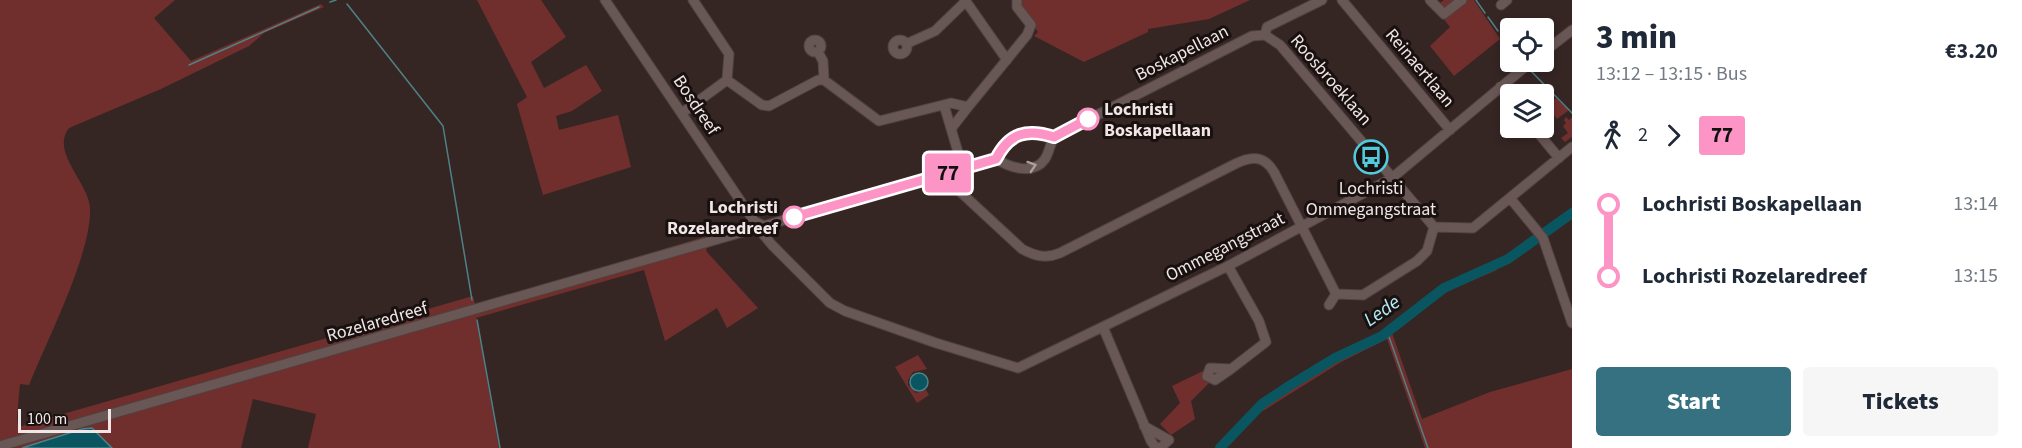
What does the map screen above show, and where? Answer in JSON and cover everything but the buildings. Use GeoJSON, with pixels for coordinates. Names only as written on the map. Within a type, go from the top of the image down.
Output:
{"type":"FeatureCollection","features":[{"type":"Feature","properties":{"kind":"street","name":"Bosdreef"},"geometry":{"type":"LineString","coordinates":[[605,0],[754,221],[762,225]]}},
{"type":"Feature","properties":{"kind":"street"},"geometry":{"type":"LineString","coordinates":[[682,113],[727,80],[729,54],[693,0]]}},
{"type":"Feature","properties":{"kind":"street"},"geometry":{"type":"LineString","coordinates":[[951,129],[1007,60],[1031,25],[1017,7],[1017,0]]}},
{"type":"Feature","properties":{"kind":"street","name":"Boskapellaan"},"geometry":{"type":"LineString","coordinates":[[1054,137],[1252,36],[1265,35],[1268,27],[1322,0]]}},
{"type":"Feature","properties":{"kind":"street","name":"Reinaertlaan"},"geometry":{"type":"LineString","coordinates":[[1342,0],[1450,130]]}},
{"type":"Feature","properties":{"kind":"street"},"geometry":{"type":"LineString","coordinates":[[1430,0],[1444,14],[1462,0]]}},
{"type":"Feature","properties":{"kind":"street"},"geometry":{"type":"LineString","coordinates":[[906,44],[935,31],[965,1],[1007,60]]}},
{"type":"Feature","properties":{"kind":"street"},"geometry":{"type":"LineString","coordinates":[[1554,44],[1572,30]]}},
{"type":"Feature","properties":{"kind":"street","name":"Roosbroeklaan"},"geometry":{"type":"LineString","coordinates":[[1265,35],[1280,45],[1434,227]]}},
{"type":"Feature","properties":{"kind":"street"},"geometry":{"type":"LineString","coordinates":[[818,52],[823,61],[824,80]]}},
{"type":"Feature","properties":{"kind":"street","name":"Ommegangstraat"},"geometry":{"type":"LineString","coordinates":[[1504,84],[1519,72]]}},
{"type":"Feature","properties":{"kind":"street"},"geometry":{"type":"LineString","coordinates":[[727,80],[762,105],[768,106],[818,80],[824,80],[879,121],[944,105],[968,108]]}},
{"type":"Feature","properties":{"kind":"street","name":"Ommegangstraat"},"geometry":{"type":"LineString","coordinates":[[762,225],[763,234],[772,245],[830,303],[845,311],[936,344],[1018,368],[1227,266],[1392,178],[1500,87]]}},
{"type":"Feature","properties":{"kind":"street"},"geometry":{"type":"LineString","coordinates":[[944,105],[963,169]]}},
{"type":"Feature","properties":{"kind":"street"},"geometry":{"type":"LineString","coordinates":[[762,225],[996,159],[1022,169],[1033,168],[1045,158],[1054,137],[1037,132],[1019,134],[1005,146],[996,159]]}},
{"type":"Feature","properties":{"kind":"street"},"geometry":{"type":"LineString","coordinates":[[1542,138],[1559,158]]}},
{"type":"Feature","properties":{"kind":"street"},"geometry":{"type":"LineString","coordinates":[[1336,294],[1363,295],[1417,261],[1426,252],[1434,227],[1473,228],[1572,147]]}},
{"type":"Feature","properties":{"kind":"street"},"geometry":{"type":"LineString","coordinates":[[942,175],[1022,249],[1039,256],[1060,253],[1253,157],[1269,163],[1336,294]]}},
{"type":"Feature","properties":{"kind":"street"},"geometry":{"type":"LineString","coordinates":[[1510,198],[1541,235],[1572,323]]}},
{"type":"Feature","properties":{"kind":"street","name":"Rozelaredreef"},"geometry":{"type":"LineString","coordinates":[[0,446],[375,340],[762,225]]}},
{"type":"Feature","properties":{"kind":"street"},"geometry":{"type":"LineString","coordinates":[[1227,266],[1259,321],[1266,342],[1231,369]]}},
{"type":"Feature","properties":{"kind":"street"},"geometry":{"type":"LineString","coordinates":[[1329,305],[1336,294]]}},
{"type":"Feature","properties":{"kind":"street"},"geometry":{"type":"LineString","coordinates":[[1103,327],[1144,426],[1158,448],[1169,440],[1144,426]]}},
{"type":"Feature","properties":{"kind":"shaded area"},"geometry":{"type":"Polygon","coordinates":[[[0,0],[175,0],[154,18],[191,61],[321,4],[324,7],[264,33],[249,46],[161,89],[69,128],[64,137],[64,147],[88,198],[89,227],[76,272],[29,385],[20,384],[18,427],[473,296],[475,305],[704,237],[707,252],[758,308],[727,328],[717,308],[665,341],[644,270],[476,318],[499,448],[308,448],[316,414],[253,399],[241,448],[112,448],[92,428],[22,448],[0,448],[0,0]]]}},
{"type":"Feature","properties":{"kind":"shaded area"},"geometry":{"type":"Polygon","coordinates":[[[477,0],[541,0],[566,37],[531,62],[544,88],[586,65],[602,91],[572,111],[556,116],[559,130],[618,115],[631,167],[543,195],[517,104],[527,97],[477,0]]]}},
{"type":"Feature","properties":{"kind":"shaded area"},"geometry":{"type":"Polygon","coordinates":[[[1020,0],[1250,0],[1209,19],[1148,29],[1148,32],[1084,62],[1034,36],[1038,32],[1020,6],[1020,0]]]}},
{"type":"Feature","properties":{"kind":"shaded area"},"geometry":{"type":"Polygon","coordinates":[[[1444,0],[1474,0],[1500,39],[1454,76],[1430,46],[1450,27],[1434,7],[1444,0]]]}},
{"type":"Feature","properties":{"kind":"shaded area"},"geometry":{"type":"Polygon","coordinates":[[[1556,98],[1569,110],[1557,119],[1554,115],[1556,98]]]}},
{"type":"Feature","properties":{"kind":"shaded area"},"geometry":{"type":"Polygon","coordinates":[[[1566,117],[1569,120],[1572,117],[1572,137],[1565,142],[1561,138],[1568,133],[1563,126],[1566,123],[1564,120],[1566,117]]]}},
{"type":"Feature","properties":{"kind":"shaded area"},"geometry":{"type":"Polygon","coordinates":[[[1496,267],[1497,270],[1443,293],[1392,333],[1422,419],[1490,392],[1572,369],[1572,448],[1425,448],[1387,339],[1341,362],[1263,411],[1261,407],[1303,379],[1386,335],[1445,290],[1496,267]]]}},
{"type":"Feature","properties":{"kind":"shaded area"},"geometry":{"type":"Polygon","coordinates":[[[918,355],[927,369],[913,372],[908,385],[916,393],[926,390],[929,395],[917,403],[895,367],[918,355]]]}},
{"type":"Feature","properties":{"kind":"shaded area"},"geometry":{"type":"Polygon","coordinates":[[[1203,371],[1203,377],[1209,383],[1191,401],[1195,419],[1171,435],[1160,424],[1180,403],[1172,386],[1203,371]]]}},
{"type":"Feature","properties":{"kind":"water"},"geometry":{"type":"Polygon","coordinates":[[[915,373],[923,373],[928,378],[926,389],[915,391],[910,386],[910,378],[915,373]]]}},
{"type":"Feature","properties":{"kind":"water"},"geometry":{"type":"Polygon","coordinates":[[[92,428],[112,448],[22,448],[82,429],[92,428]]]}},
{"type":"Feature","properties":{"kind":"waterway"},"geometry":{"type":"LineString","coordinates":[[330,2],[336,0]]}},
{"type":"Feature","properties":{"kind":"waterway"},"geometry":{"type":"LineString","coordinates":[[1476,0],[1485,13]]}},
{"type":"Feature","properties":{"kind":"waterway"},"geometry":{"type":"LineString","coordinates":[[347,4],[443,126],[472,300]]}},
{"type":"Feature","properties":{"kind":"waterway"},"geometry":{"type":"LineString","coordinates":[[189,65],[319,7]]}},
{"type":"Feature","properties":{"kind":"waterway"},"geometry":{"type":"LineString","coordinates":[[1488,17],[1498,31]]}},
{"type":"Feature","properties":{"kind":"waterway"},"geometry":{"type":"LineString","coordinates":[[1532,72],[1572,113]]}},
{"type":"Feature","properties":{"kind":"waterway","name":"Lede"},"geometry":{"type":"LineString","coordinates":[[1220,448],[1262,404],[1335,358],[1382,336],[1444,288],[1508,259],[1572,213]]}},
{"type":"Feature","properties":{"kind":"waterway"},"geometry":{"type":"LineString","coordinates":[[477,320],[500,448]]}},
{"type":"Feature","properties":{"kind":"waterway"},"geometry":{"type":"LineString","coordinates":[[1387,331],[1428,448]]}},
{"type":"Feature","properties":{"kind":"bus line","name":"77"},"geometry":{"type":"LineString","coordinates":[[794,217],[996,159],[1011,139],[1023,132],[1037,132],[1054,137],[1088,119]]}},
{"type":"Feature","properties":{"kind":"place","name":"Lochristi Boskapellaan"},"geometry":{"type":"Point","coordinates":[1088,119]}},
{"type":"Feature","properties":{"kind":"place","name":"Lochristi Ommegangstraat"},"geometry":{"type":"Point","coordinates":[1371,157]}},
{"type":"Feature","properties":{"kind":"place","name":"Lochristi Rozelaredreef"},"geometry":{"type":"Point","coordinates":[794,217]}}]}
